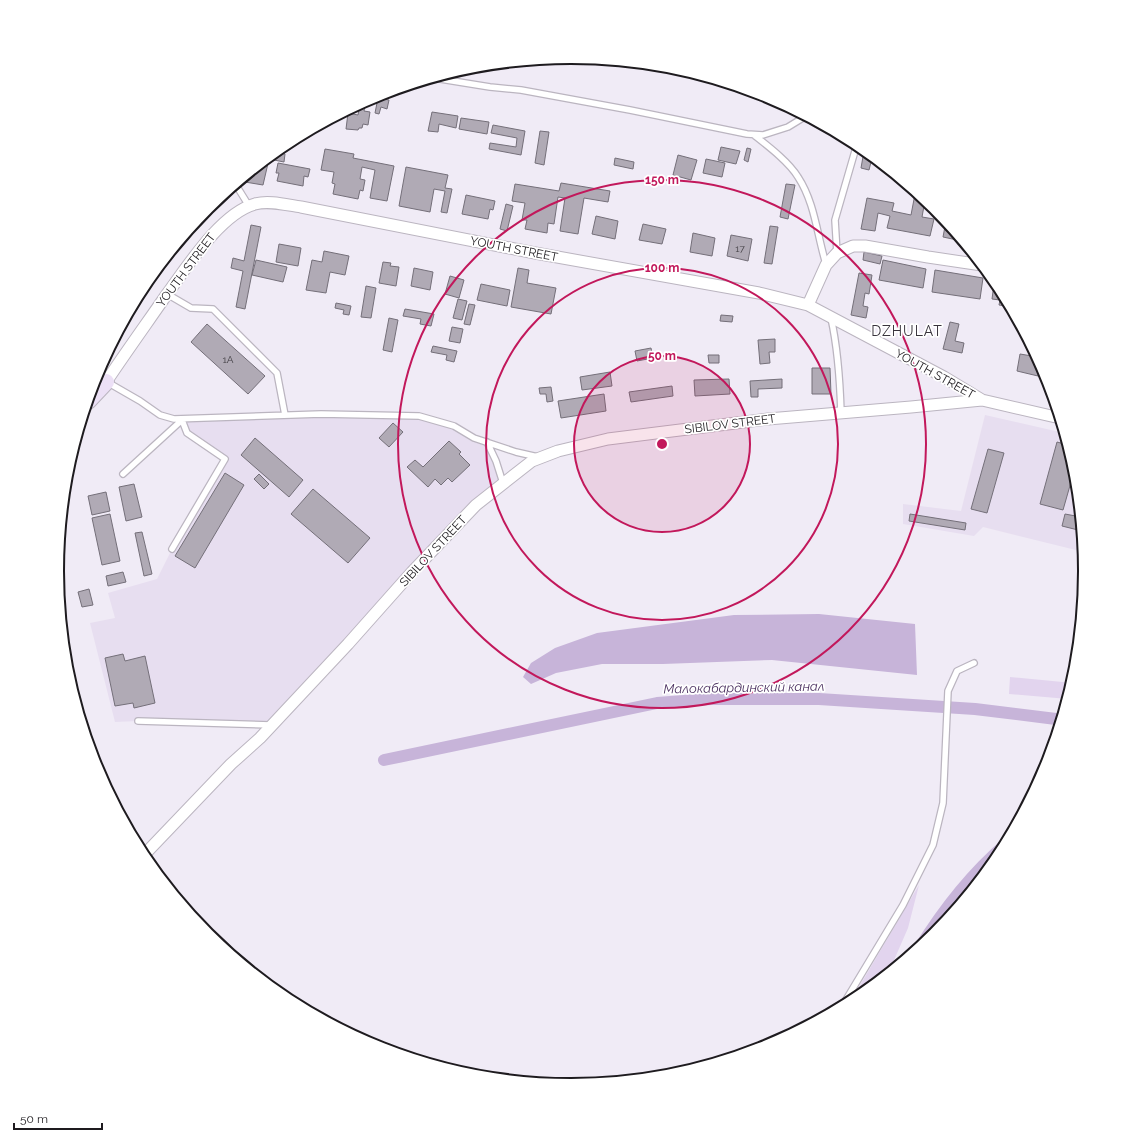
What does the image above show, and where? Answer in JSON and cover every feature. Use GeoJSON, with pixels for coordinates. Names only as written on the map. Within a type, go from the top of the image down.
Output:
{"type":"FeatureCollection","features":[{"type":"Feature","properties":{"kind":"street","name":"YOUTH STREET"},"geometry":{"type":"LineString","coordinates":[[106,382],[167,294],[216,230],[249,206],[256,203],[267,203],[301,207],[535,253],[759,293],[808,305],[982,400]]}},
{"type":"Feature","properties":{"kind":"street"},"geometry":{"type":"LineString","coordinates":[[808,305],[826,265],[837,253],[853,246],[865,246],[975,264]]}},
{"type":"Feature","properties":{"kind":"street"},"geometry":{"type":"LineString","coordinates":[[98,391],[106,382]]}},
{"type":"Feature","properties":{"kind":"street","name":"SIBILOV STREET"},"geometry":{"type":"LineString","coordinates":[[148,850],[231,764],[260,738],[476,505],[532,461],[558,451],[608,439],[768,419],[982,400],[1055,417]]}},
{"type":"Feature","properties":{"kind":"lane"},"geometry":{"type":"LineString","coordinates":[[445,80],[521,90],[763,136],[788,127],[801,119]]}},
{"type":"Feature","properties":{"kind":"lane"},"geometry":{"type":"LineString","coordinates":[[754,134],[776,153],[798,176],[813,209],[819,242],[826,265]]}},
{"type":"Feature","properties":{"kind":"lane"},"geometry":{"type":"LineString","coordinates":[[837,253],[835,220],[855,151]]}},
{"type":"Feature","properties":{"kind":"lane"},"geometry":{"type":"LineString","coordinates":[[238,189],[249,206]]}},
{"type":"Feature","properties":{"kind":"lane"},"geometry":{"type":"LineString","coordinates":[[167,294],[190,308],[213,309],[277,373],[285,415]]}},
{"type":"Feature","properties":{"kind":"lane"},"geometry":{"type":"LineString","coordinates":[[831,318],[837,345],[841,413]]}},
{"type":"Feature","properties":{"kind":"lane"},"geometry":{"type":"LineString","coordinates":[[106,382],[140,401],[160,415],[174,419],[182,420],[321,414],[419,416],[454,426],[474,438],[516,452],[540,458]]}},
{"type":"Feature","properties":{"kind":"lane"},"geometry":{"type":"LineString","coordinates":[[123,474],[182,420]]}},
{"type":"Feature","properties":{"kind":"lane"},"geometry":{"type":"LineString","coordinates":[[172,549],[225,459],[187,433],[182,420]]}},
{"type":"Feature","properties":{"kind":"lane"},"geometry":{"type":"LineString","coordinates":[[487,442],[503,483]]}},
{"type":"Feature","properties":{"kind":"lane"},"geometry":{"type":"LineString","coordinates":[[848,996],[903,905],[933,845],[943,803],[948,691],[957,671],[974,663]]}},
{"type":"Feature","properties":{"kind":"lane"},"geometry":{"type":"LineString","coordinates":[[138,721],[272,725]]}},
{"type":"Feature","properties":{"kind":"shaded area"},"geometry":{"type":"Polygon","coordinates":[[[321,414],[419,416],[454,426],[487,442],[503,483],[272,725],[138,721],[115,722],[90,623],[115,618],[108,593],[157,579],[172,549],[225,459],[187,433],[182,420],[321,414]]]}},
{"type":"Feature","properties":{"kind":"shaded area"},"geometry":{"type":"Polygon","coordinates":[[[985,415],[1059,432],[1075,505],[1078,551],[983,527],[974,536],[903,524],[903,504],[961,511],[985,415]]]}},
{"type":"Feature","properties":{"kind":"shaded area"},"geometry":{"type":"Polygon","coordinates":[[[819,614],[915,624],[917,675],[772,660],[663,664],[602,664],[556,673],[531,684],[523,677],[531,663],[555,648],[597,633],[734,615],[819,614]]]}},
{"type":"Feature","properties":{"kind":"shaded area"},"geometry":{"type":"Polygon","coordinates":[[[1010,677],[1067,682],[1063,699],[1009,694],[1010,677]]]}},
{"type":"Feature","properties":{"kind":"shaded area"},"geometry":{"type":"Polygon","coordinates":[[[919,885],[908,928],[892,964],[857,990],[919,885]]]}},
{"type":"Feature","properties":{"kind":"building"},"geometry":{"type":"Polygon","coordinates":[[[386,99],[389,100],[387,109],[381,107],[379,114],[375,113],[377,103],[386,99]]]}},
{"type":"Feature","properties":{"kind":"building"},"geometry":{"type":"Polygon","coordinates":[[[365,108],[364,111],[370,112],[368,125],[363,124],[362,128],[359,128],[358,130],[346,129],[348,116],[352,114],[358,115],[359,111],[365,108]]]}},
{"type":"Feature","properties":{"kind":"building"},"geometry":{"type":"Polygon","coordinates":[[[432,112],[458,116],[456,128],[439,124],[438,132],[428,131],[432,112]]]}},
{"type":"Feature","properties":{"kind":"building"},"geometry":{"type":"Polygon","coordinates":[[[461,118],[489,122],[487,134],[459,129],[461,118]]]}},
{"type":"Feature","properties":{"kind":"building"},"geometry":{"type":"Polygon","coordinates":[[[493,125],[525,131],[521,155],[489,149],[490,143],[516,147],[517,138],[491,133],[493,125]]]}},
{"type":"Feature","properties":{"kind":"building"},"geometry":{"type":"Polygon","coordinates":[[[540,131],[549,132],[544,165],[535,163],[540,131]]]}},
{"type":"Feature","properties":{"kind":"building"},"geometry":{"type":"Polygon","coordinates":[[[721,147],[740,151],[736,164],[718,160],[721,147]]]}},
{"type":"Feature","properties":{"kind":"building"},"geometry":{"type":"Polygon","coordinates":[[[747,148],[751,149],[748,162],[744,160],[747,148]]]}},
{"type":"Feature","properties":{"kind":"building"},"geometry":{"type":"Polygon","coordinates":[[[325,149],[354,154],[353,158],[394,166],[387,201],[370,198],[375,170],[362,167],[360,179],[365,180],[363,191],[360,190],[358,199],[333,194],[335,184],[332,183],[334,172],[321,170],[325,149]]]}},
{"type":"Feature","properties":{"kind":"building"},"geometry":{"type":"Polygon","coordinates":[[[284,154],[284,162],[275,160],[284,154]]]}},
{"type":"Feature","properties":{"kind":"building"},"geometry":{"type":"Polygon","coordinates":[[[678,155],[697,160],[691,180],[673,175],[678,155]]]}},
{"type":"Feature","properties":{"kind":"building"},"geometry":{"type":"Polygon","coordinates":[[[863,157],[871,163],[869,170],[861,168],[863,157]]]}},
{"type":"Feature","properties":{"kind":"building"},"geometry":{"type":"Polygon","coordinates":[[[615,158],[634,162],[633,169],[614,165],[615,158]]]}},
{"type":"Feature","properties":{"kind":"building"},"geometry":{"type":"Polygon","coordinates":[[[706,159],[725,163],[722,177],[703,173],[706,159]]]}},
{"type":"Feature","properties":{"kind":"building"},"geometry":{"type":"Polygon","coordinates":[[[278,163],[310,169],[308,177],[304,176],[303,186],[277,181],[279,173],[276,173],[278,163]]]}},
{"type":"Feature","properties":{"kind":"building"},"geometry":{"type":"Polygon","coordinates":[[[267,166],[263,185],[247,182],[267,166]]]}},
{"type":"Feature","properties":{"kind":"building"},"geometry":{"type":"Polygon","coordinates":[[[406,167],[448,175],[445,188],[452,189],[447,213],[441,212],[445,191],[434,189],[430,212],[399,206],[406,167]]]}},
{"type":"Feature","properties":{"kind":"building"},"geometry":{"type":"Polygon","coordinates":[[[561,183],[610,191],[608,202],[584,198],[578,234],[560,231],[565,198],[558,197],[554,224],[548,223],[547,233],[525,229],[527,220],[522,220],[525,203],[512,201],[515,184],[559,191],[561,183]]]}},
{"type":"Feature","properties":{"kind":"building"},"geometry":{"type":"Polygon","coordinates":[[[786,184],[795,185],[788,219],[780,217],[786,184]]]}},
{"type":"Feature","properties":{"kind":"building"},"geometry":{"type":"Polygon","coordinates":[[[466,195],[495,201],[493,210],[490,209],[488,219],[462,214],[466,195]]]}},
{"type":"Feature","properties":{"kind":"building"},"geometry":{"type":"Polygon","coordinates":[[[867,198],[894,203],[892,211],[911,215],[914,198],[924,207],[922,217],[934,219],[930,236],[887,228],[890,216],[878,213],[875,231],[861,229],[867,198]]]}},
{"type":"Feature","properties":{"kind":"building"},"geometry":{"type":"Polygon","coordinates":[[[506,204],[513,206],[507,231],[500,229],[506,204]]]}},
{"type":"Feature","properties":{"kind":"building"},"geometry":{"type":"Polygon","coordinates":[[[596,216],[618,221],[615,239],[592,234],[596,216]]]}},
{"type":"Feature","properties":{"kind":"building"},"geometry":{"type":"Polygon","coordinates":[[[643,224],[666,229],[662,244],[639,240],[643,224]]]}},
{"type":"Feature","properties":{"kind":"building"},"geometry":{"type":"Polygon","coordinates":[[[251,225],[261,227],[245,309],[236,307],[243,271],[231,268],[233,258],[244,261],[251,225]]]}},
{"type":"Feature","properties":{"kind":"building"},"geometry":{"type":"Polygon","coordinates":[[[770,226],[778,227],[772,264],[764,263],[770,226]]]}},
{"type":"Feature","properties":{"kind":"building"},"geometry":{"type":"Polygon","coordinates":[[[945,228],[955,240],[943,237],[945,228]]]}},
{"type":"Feature","properties":{"kind":"building"},"geometry":{"type":"Polygon","coordinates":[[[693,233],[715,238],[712,256],[690,252],[693,233]]]}},
{"type":"Feature","properties":{"kind":"building"},"geometry":{"type":"Polygon","coordinates":[[[731,235],[752,239],[748,261],[727,256],[731,235]]]}},
{"type":"Feature","properties":{"kind":"building"},"geometry":{"type":"Polygon","coordinates":[[[279,244],[301,248],[298,266],[276,262],[279,244]]]}},
{"type":"Feature","properties":{"kind":"building"},"geometry":{"type":"Polygon","coordinates":[[[324,251],[349,256],[345,275],[330,272],[326,293],[306,290],[312,260],[322,262],[324,251]]]}},
{"type":"Feature","properties":{"kind":"building"},"geometry":{"type":"Polygon","coordinates":[[[864,252],[882,256],[880,264],[863,260],[864,252]]]}},
{"type":"Feature","properties":{"kind":"building"},"geometry":{"type":"Polygon","coordinates":[[[256,260],[287,267],[283,282],[252,275],[256,260]]]}},
{"type":"Feature","properties":{"kind":"building"},"geometry":{"type":"Polygon","coordinates":[[[883,260],[926,269],[923,288],[879,280],[883,260]]]}},
{"type":"Feature","properties":{"kind":"building"},"geometry":{"type":"Polygon","coordinates":[[[383,262],[391,263],[390,266],[399,267],[396,286],[379,283],[383,262]]]}},
{"type":"Feature","properties":{"kind":"building"},"geometry":{"type":"Polygon","coordinates":[[[414,268],[433,272],[430,290],[411,286],[414,268]]]}},
{"type":"Feature","properties":{"kind":"building"},"geometry":{"type":"Polygon","coordinates":[[[518,268],[529,270],[527,283],[556,288],[551,314],[511,307],[518,268]]]}},
{"type":"Feature","properties":{"kind":"building"},"geometry":{"type":"Polygon","coordinates":[[[935,270],[983,278],[980,299],[932,292],[935,270]]]}},
{"type":"Feature","properties":{"kind":"building"},"geometry":{"type":"Polygon","coordinates":[[[859,273],[872,275],[869,294],[865,293],[863,306],[868,307],[866,318],[851,315],[859,273]]]}},
{"type":"Feature","properties":{"kind":"building"},"geometry":{"type":"Polygon","coordinates":[[[450,276],[464,280],[459,298],[445,294],[450,276]]]}},
{"type":"Feature","properties":{"kind":"building"},"geometry":{"type":"Polygon","coordinates":[[[481,284],[510,290],[507,306],[477,300],[481,284]]]}},
{"type":"Feature","properties":{"kind":"building"},"geometry":{"type":"Polygon","coordinates":[[[366,286],[376,288],[371,318],[361,317],[366,286]]]}},
{"type":"Feature","properties":{"kind":"building"},"geometry":{"type":"Polygon","coordinates":[[[993,290],[999,300],[992,299],[993,290]]]}},
{"type":"Feature","properties":{"kind":"building"},"geometry":{"type":"Polygon","coordinates":[[[458,299],[467,301],[462,320],[453,318],[458,299]]]}},
{"type":"Feature","properties":{"kind":"building"},"geometry":{"type":"Polygon","coordinates":[[[336,303],[351,306],[349,315],[343,314],[344,310],[335,308],[336,303]]]}},
{"type":"Feature","properties":{"kind":"building"},"geometry":{"type":"Polygon","coordinates":[[[469,304],[475,305],[470,325],[464,324],[469,304]]]}},
{"type":"Feature","properties":{"kind":"building"},"geometry":{"type":"Polygon","coordinates":[[[405,309],[434,314],[431,326],[420,324],[421,319],[403,316],[405,309]]]}},
{"type":"Feature","properties":{"kind":"building"},"geometry":{"type":"Polygon","coordinates":[[[721,315],[733,316],[732,322],[720,321],[721,315]]]}},
{"type":"Feature","properties":{"kind":"building"},"geometry":{"type":"Polygon","coordinates":[[[389,318],[398,320],[392,352],[383,350],[389,318]]]}},
{"type":"Feature","properties":{"kind":"building"},"geometry":{"type":"Polygon","coordinates":[[[950,322],[959,324],[955,341],[964,343],[962,353],[943,349],[950,322]]]}},
{"type":"Feature","properties":{"kind":"building"},"geometry":{"type":"Polygon","coordinates":[[[207,324],[265,376],[248,394],[191,342],[207,324]]]}},
{"type":"Feature","properties":{"kind":"building"},"geometry":{"type":"Polygon","coordinates":[[[452,327],[463,329],[460,343],[449,341],[452,327]]]}},
{"type":"Feature","properties":{"kind":"building"},"geometry":{"type":"Polygon","coordinates":[[[775,339],[775,352],[769,352],[770,363],[760,364],[758,340],[775,339]]]}},
{"type":"Feature","properties":{"kind":"building"},"geometry":{"type":"Polygon","coordinates":[[[433,346],[457,351],[454,362],[446,360],[447,355],[431,352],[433,346]]]}},
{"type":"Feature","properties":{"kind":"building"},"geometry":{"type":"Polygon","coordinates":[[[651,348],[653,358],[637,361],[635,351],[651,348]]]}},
{"type":"Feature","properties":{"kind":"building"},"geometry":{"type":"Polygon","coordinates":[[[1020,354],[1031,356],[1039,374],[1038,376],[1017,371],[1020,354]]]}},
{"type":"Feature","properties":{"kind":"building"},"geometry":{"type":"Polygon","coordinates":[[[708,355],[719,355],[719,363],[709,363],[708,355]]]}},
{"type":"Feature","properties":{"kind":"building"},"geometry":{"type":"Polygon","coordinates":[[[812,368],[830,368],[831,394],[812,394],[812,368]]]}},
{"type":"Feature","properties":{"kind":"building"},"geometry":{"type":"Polygon","coordinates":[[[610,372],[612,386],[582,390],[580,377],[610,372]]]}},
{"type":"Feature","properties":{"kind":"building"},"geometry":{"type":"Polygon","coordinates":[[[729,379],[730,394],[695,396],[694,380],[729,379]]]}},
{"type":"Feature","properties":{"kind":"building"},"geometry":{"type":"Polygon","coordinates":[[[782,379],[782,388],[758,389],[758,397],[751,397],[750,381],[782,379]]]}},
{"type":"Feature","properties":{"kind":"building"},"geometry":{"type":"Polygon","coordinates":[[[672,386],[673,396],[631,402],[629,392],[672,386]]]}},
{"type":"Feature","properties":{"kind":"building"},"geometry":{"type":"Polygon","coordinates":[[[551,387],[553,401],[547,402],[546,394],[540,394],[539,388],[551,387]]]}},
{"type":"Feature","properties":{"kind":"building"},"geometry":{"type":"Polygon","coordinates":[[[604,394],[606,411],[561,418],[558,401],[604,394]]]}},
{"type":"Feature","properties":{"kind":"building"},"geometry":{"type":"Polygon","coordinates":[[[393,423],[403,432],[389,447],[379,438],[393,423]]]}},
{"type":"Feature","properties":{"kind":"building"},"geometry":{"type":"Polygon","coordinates":[[[255,438],[303,480],[289,497],[241,455],[255,438]]]}},
{"type":"Feature","properties":{"kind":"building"},"geometry":{"type":"Polygon","coordinates":[[[449,441],[461,452],[459,454],[470,465],[452,482],[448,478],[441,485],[435,479],[428,487],[407,467],[415,460],[423,467],[449,441]]]}},
{"type":"Feature","properties":{"kind":"building"},"geometry":{"type":"Polygon","coordinates":[[[1057,442],[1063,444],[1071,482],[1063,510],[1040,504],[1057,442]]]}},
{"type":"Feature","properties":{"kind":"building"},"geometry":{"type":"Polygon","coordinates":[[[988,449],[1004,453],[987,513],[971,509],[988,449]]]}},
{"type":"Feature","properties":{"kind":"building"},"geometry":{"type":"Polygon","coordinates":[[[225,473],[244,485],[195,568],[175,556],[225,473]]]}},
{"type":"Feature","properties":{"kind":"building"},"geometry":{"type":"Polygon","coordinates":[[[259,474],[269,484],[264,489],[254,479],[259,474]]]}},
{"type":"Feature","properties":{"kind":"building"},"geometry":{"type":"Polygon","coordinates":[[[134,484],[142,517],[126,521],[119,487],[134,484]]]}},
{"type":"Feature","properties":{"kind":"building"},"geometry":{"type":"Polygon","coordinates":[[[313,489],[370,538],[348,563],[291,514],[313,489]]]}},
{"type":"Feature","properties":{"kind":"building"},"geometry":{"type":"Polygon","coordinates":[[[106,492],[110,511],[92,515],[88,496],[106,492]]]}},
{"type":"Feature","properties":{"kind":"building"},"geometry":{"type":"Polygon","coordinates":[[[110,514],[120,561],[102,565],[92,518],[110,514]]]}},
{"type":"Feature","properties":{"kind":"building"},"geometry":{"type":"Polygon","coordinates":[[[910,514],[966,523],[965,530],[909,521],[910,514]]]}},
{"type":"Feature","properties":{"kind":"building"},"geometry":{"type":"Polygon","coordinates":[[[1065,514],[1076,516],[1077,530],[1062,526],[1065,514]]]}},
{"type":"Feature","properties":{"kind":"building"},"geometry":{"type":"Polygon","coordinates":[[[142,532],[152,574],[144,576],[135,533],[142,532]]]}},
{"type":"Feature","properties":{"kind":"building"},"geometry":{"type":"Polygon","coordinates":[[[123,572],[126,582],[108,586],[106,576],[123,572]]]}},
{"type":"Feature","properties":{"kind":"building"},"geometry":{"type":"Polygon","coordinates":[[[89,589],[93,605],[82,607],[78,592],[89,589]]]}},
{"type":"Feature","properties":{"kind":"building"},"geometry":{"type":"Polygon","coordinates":[[[123,654],[125,661],[145,656],[155,703],[134,708],[133,703],[115,706],[105,658],[123,654]]]}},
{"type":"Feature","properties":{"kind":"waterway","name":"Малокабардинский канал"},"geometry":{"type":"LineString","coordinates":[[384,760],[657,703],[711,699],[819,699],[975,709],[1057,720]]}},
{"type":"Feature","properties":{"kind":"waterway"},"geometry":{"type":"LineString","coordinates":[[935,925],[958,893],[986,863]]}},
{"type":"Feature","properties":{"kind":"district","name":"DZHULAT"},"geometry":{"type":"Point","coordinates":[907,331]}}]}
